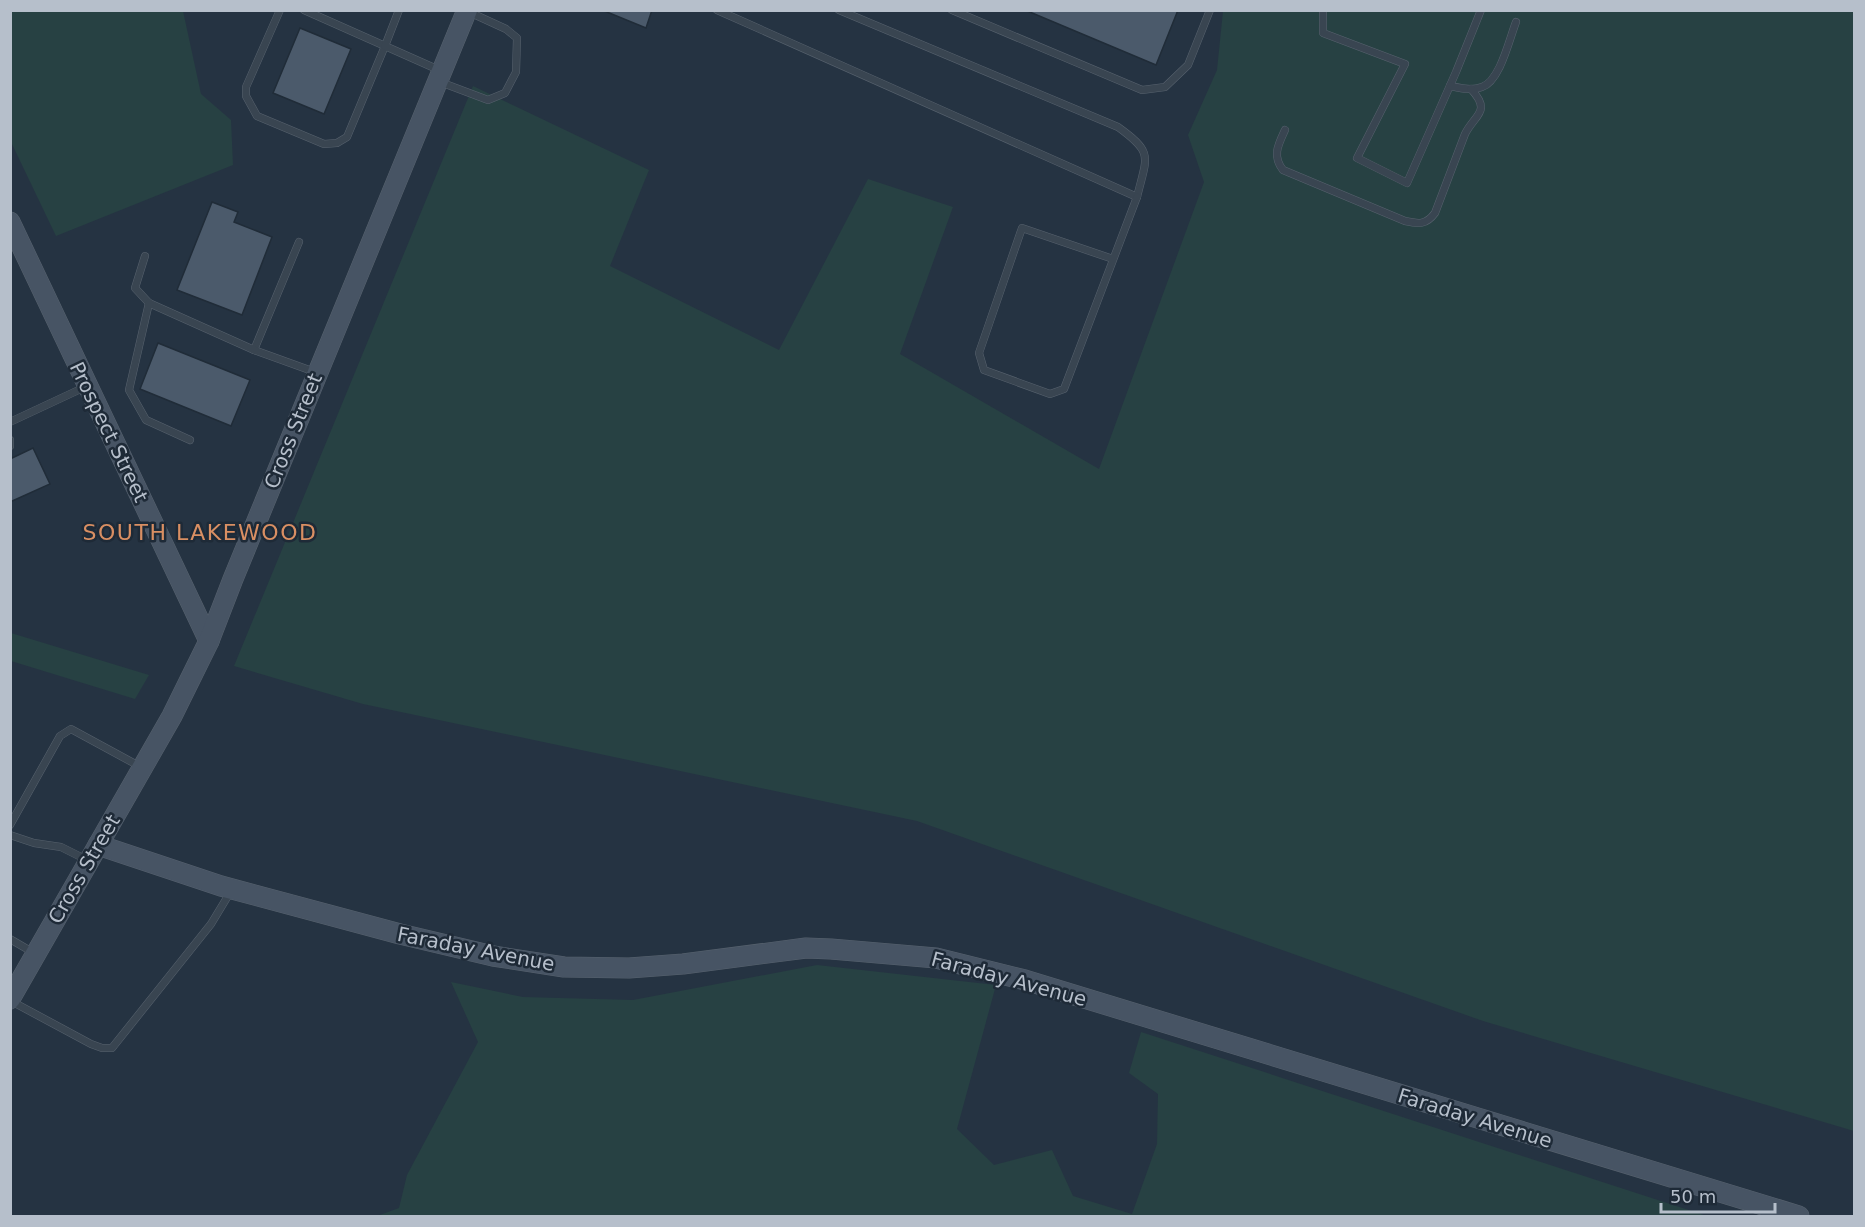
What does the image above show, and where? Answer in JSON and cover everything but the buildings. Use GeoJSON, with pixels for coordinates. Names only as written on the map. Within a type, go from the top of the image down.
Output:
{"type":"FeatureCollection","features":[{"type":"Feature","properties":{"kind":"street","name":"Cross Street"},"geometry":{"type":"LineString","coordinates":[[10,1000],[172,716],[209,641],[466,11]]}},
{"type":"Feature","properties":{"kind":"street","name":"Prospect Street"},"geometry":{"type":"LineString","coordinates":[[10,222],[209,641]]}},
{"type":"Feature","properties":{"kind":"street","name":"Faraday Avenue"},"geometry":{"type":"LineString","coordinates":[[93,853],[400,934],[493,956],[564,967],[629,968],[672,965],[806,948],[936,958],[996,972],[1799,1216]]}},
{"type":"Feature","properties":{"kind":"lane"},"geometry":{"type":"LineString","coordinates":[[280,10],[246,87],[246,96],[257,116],[324,144],[338,143],[347,136],[399,10]]}},
{"type":"Feature","properties":{"kind":"lane"},"geometry":{"type":"LineString","coordinates":[[304,10],[385,46],[488,100],[506,93],[516,72],[518,38],[506,29],[466,11]]}},
{"type":"Feature","properties":{"kind":"lane"},"geometry":{"type":"LineString","coordinates":[[717,10],[1137,197]]}},
{"type":"Feature","properties":{"kind":"lane"},"geometry":{"type":"LineString","coordinates":[[838,10],[1118,127],[1140,143],[1146,160],[1137,197],[1064,389],[1050,394],[984,370],[979,353],[1023,228],[1113,259]]}},
{"type":"Feature","properties":{"kind":"lane"},"geometry":{"type":"LineString","coordinates":[[952,10],[1142,90],[1165,87],[1188,65],[1210,10]]}},
{"type":"Feature","properties":{"kind":"lane"},"geometry":{"type":"LineString","coordinates":[[1323,10],[1323,33],[1405,64],[1357,158],[1407,183],[1481,10]]}},
{"type":"Feature","properties":{"kind":"lane"},"geometry":{"type":"LineString","coordinates":[[1450,86],[1471,89],[1484,87],[1496,78],[1516,22]]}},
{"type":"Feature","properties":{"kind":"lane"},"geometry":{"type":"LineString","coordinates":[[1285,130],[1276,153],[1277,161],[1283,170],[1405,221],[1422,224],[1435,213],[1465,134],[1480,113],[1482,105],[1471,89]]}},
{"type":"Feature","properties":{"kind":"lane"},"geometry":{"type":"LineString","coordinates":[[254,350],[299,242]]}},
{"type":"Feature","properties":{"kind":"lane"},"geometry":{"type":"LineString","coordinates":[[145,256],[135,288],[149,303],[254,350],[317,373]]}},
{"type":"Feature","properties":{"kind":"lane"},"geometry":{"type":"LineString","coordinates":[[149,303],[129,390],[146,420],[190,440]]}},
{"type":"Feature","properties":{"kind":"lane"},"geometry":{"type":"LineString","coordinates":[[10,422],[87,386]]}},
{"type":"Feature","properties":{"kind":"lane"},"geometry":{"type":"LineString","coordinates":[[10,440],[10,446]]}},
{"type":"Feature","properties":{"kind":"lane"},"geometry":{"type":"LineString","coordinates":[[10,825],[60,736],[71,729],[143,768]]}},
{"type":"Feature","properties":{"kind":"lane"},"geometry":{"type":"LineString","coordinates":[[10,835],[34,843],[93,853]]}},
{"type":"Feature","properties":{"kind":"lane"},"geometry":{"type":"LineString","coordinates":[[10,1000],[91,1044],[102,1048],[112,1048],[211,924],[232,889]]}},
{"type":"Feature","properties":{"kind":"lane"},"geometry":{"type":"LineString","coordinates":[[10,939],[36,954]]}},
{"type":"Feature","properties":{"kind":"green space"},"geometry":{"type":"Polygon","coordinates":[[[11,10],[183,11],[201,94],[231,120],[233,165],[56,236],[11,142],[11,10]]]}},
{"type":"Feature","properties":{"kind":"green space"},"geometry":{"type":"Polygon","coordinates":[[[1223,11],[1854,11],[1854,1131],[1483,1021],[917,821],[363,704],[234,666],[473,86],[649,170],[610,266],[779,350],[868,179],[953,207],[900,354],[1099,469],[1204,182],[1188,135],[1217,70],[1223,11]]]}},
{"type":"Feature","properties":{"kind":"green space"},"geometry":{"type":"Polygon","coordinates":[[[11,633],[149,675],[135,699],[11,661],[11,633]]]}},
{"type":"Feature","properties":{"kind":"green space"},"geometry":{"type":"Polygon","coordinates":[[[817,965],[996,985],[957,1129],[994,1165],[1052,1150],[1073,1196],[1132,1214],[1157,1144],[1158,1094],[1129,1073],[1141,1032],[1707,1216],[377,1216],[399,1208],[407,1175],[478,1042],[451,982],[523,997],[633,1000],[817,965]]]}},
{"type":"Feature","properties":{"kind":"district","name":"SOUTH LAKEWOOD"},"geometry":{"type":"Point","coordinates":[200,532]}}]}
